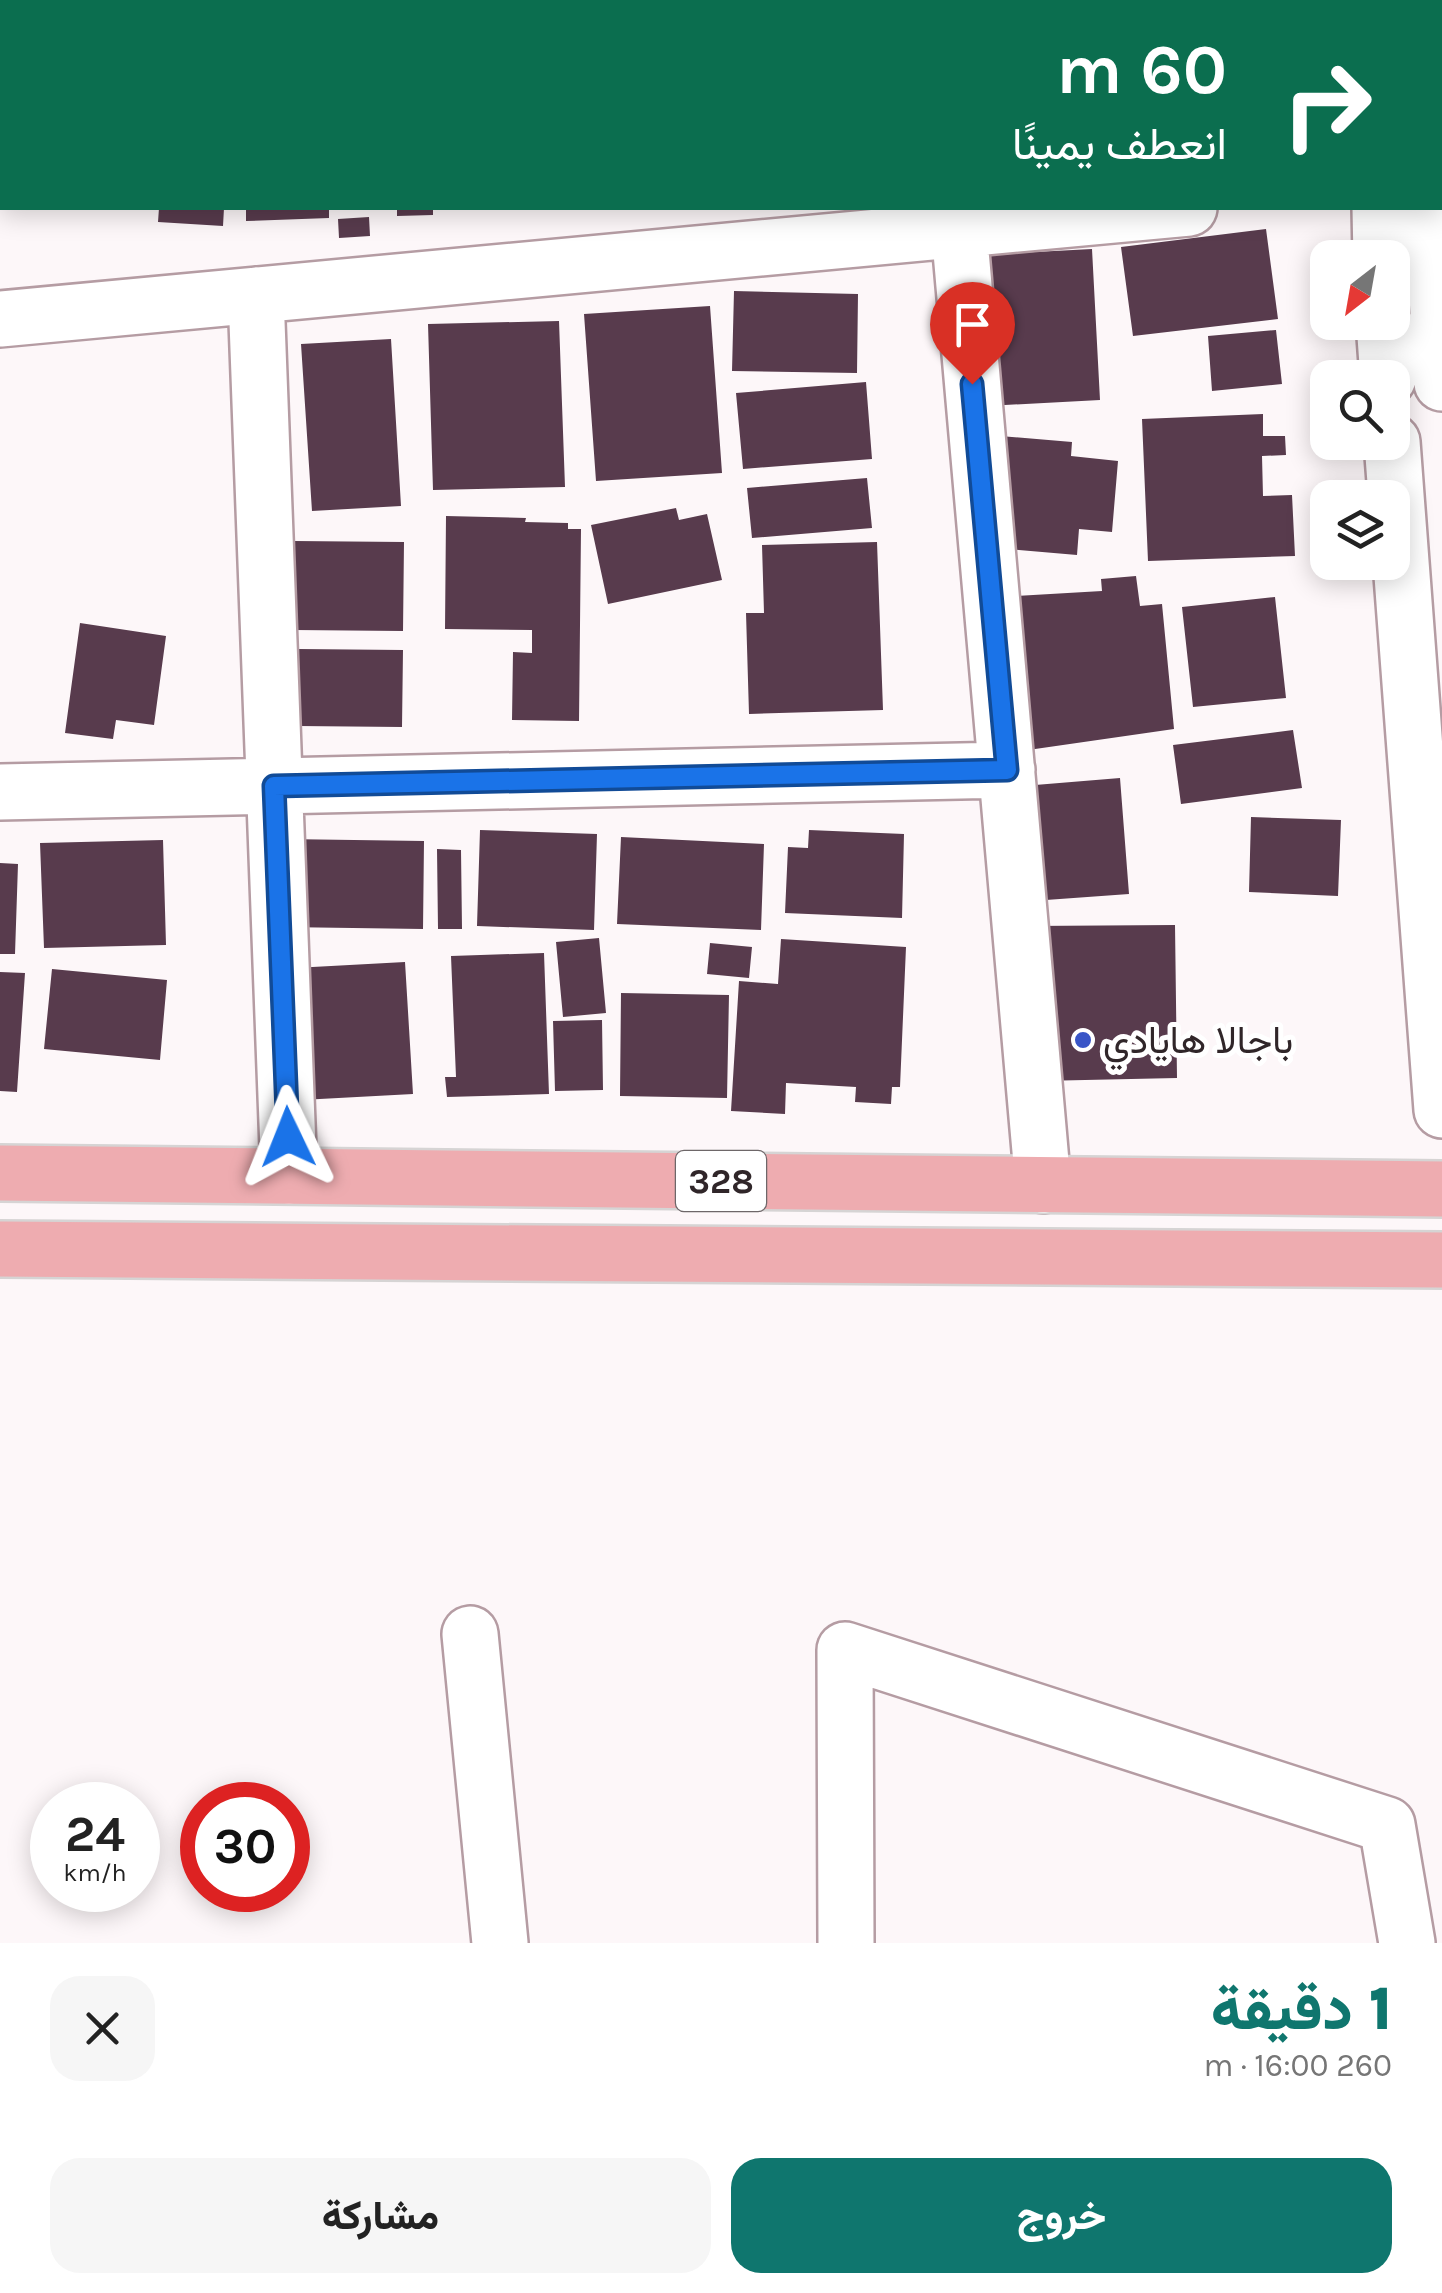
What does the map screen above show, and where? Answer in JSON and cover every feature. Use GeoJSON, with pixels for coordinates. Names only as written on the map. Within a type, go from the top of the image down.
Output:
{"type":"FeatureCollection","features":[{"type":"Feature","properties":{"kind":"main road","name":"328"},"geometry":{"type":"LineString","coordinates":[[0,1173],[1442,1188]]}},
{"type":"Feature","properties":{"kind":"main road"},"geometry":{"type":"LineString","coordinates":[[0,1248],[1442,1260]]}},
{"type":"Feature","properties":{"kind":"street"},"geometry":{"type":"LineString","coordinates":[[0,319],[1168,210]]}},
{"type":"Feature","properties":{"kind":"street"},"geometry":{"type":"LineString","coordinates":[[1380,210],[1381,240]]}},
{"type":"Feature","properties":{"kind":"street"},"geometry":{"type":"LineString","coordinates":[[1432,210],[1442,383]]}},
{"type":"Feature","properties":{"kind":"street"},"geometry":{"type":"LineString","coordinates":[[959,229],[1043,1185]]}},
{"type":"Feature","properties":{"kind":"street"},"geometry":{"type":"LineString","coordinates":[[256,295],[289,1176]]}},
{"type":"Feature","properties":{"kind":"street"},"geometry":{"type":"LineString","coordinates":[[1393,460],[1442,1110]]}},
{"type":"Feature","properties":{"kind":"street"},"geometry":{"type":"LineString","coordinates":[[0,792],[1007,770]]}},
{"type":"Feature","properties":{"kind":"street"},"geometry":{"type":"LineString","coordinates":[[470,1634],[500,1943]]}},
{"type":"Feature","properties":{"kind":"street"},"geometry":{"type":"LineString","coordinates":[[846,1943],[845,1650],[1387,1825],[1407,1943]]}},
{"type":"Feature","properties":{"kind":"building"},"geometry":{"type":"Polygon","coordinates":[[[159,210],[224,210],[223,226],[158,222],[159,210]]]}},
{"type":"Feature","properties":{"kind":"building"},"geometry":{"type":"Polygon","coordinates":[[[246,210],[329,210],[329,218],[246,221],[246,210]]]}},
{"type":"Feature","properties":{"kind":"building"},"geometry":{"type":"Polygon","coordinates":[[[397,210],[433,210],[433,215],[397,216],[397,210]]]}},
{"type":"Feature","properties":{"kind":"building"},"geometry":{"type":"Polygon","coordinates":[[[369,217],[370,236],[339,238],[338,219],[369,217]]]}},
{"type":"Feature","properties":{"kind":"building"},"geometry":{"type":"Polygon","coordinates":[[[1266,229],[1278,319],[1133,336],[1121,247],[1266,229]]]}},
{"type":"Feature","properties":{"kind":"building"},"geometry":{"type":"Polygon","coordinates":[[[1092,249],[1100,400],[987,406],[978,255],[1092,249]]]}},
{"type":"Feature","properties":{"kind":"building"},"geometry":{"type":"Polygon","coordinates":[[[734,291],[858,294],[857,373],[732,371],[734,291]]]}},
{"type":"Feature","properties":{"kind":"building"},"geometry":{"type":"Polygon","coordinates":[[[710,306],[722,473],[596,481],[584,314],[710,306]]]}},
{"type":"Feature","properties":{"kind":"building"},"geometry":{"type":"Polygon","coordinates":[[[559,321],[565,487],[433,490],[428,324],[559,321]]]}},
{"type":"Feature","properties":{"kind":"building"},"geometry":{"type":"Polygon","coordinates":[[[1276,330],[1282,384],[1212,391],[1208,336],[1276,330]]]}},
{"type":"Feature","properties":{"kind":"building"},"geometry":{"type":"Polygon","coordinates":[[[391,339],[401,506],[312,511],[301,344],[391,339]]]}},
{"type":"Feature","properties":{"kind":"building"},"geometry":{"type":"Polygon","coordinates":[[[866,382],[872,459],[743,469],[736,393],[866,382]]]}},
{"type":"Feature","properties":{"kind":"building"},"geometry":{"type":"Polygon","coordinates":[[[1263,414],[1263,436],[1285,436],[1286,455],[1262,456],[1263,496],[1292,495],[1295,556],[1148,561],[1142,419],[1263,414]]]}},
{"type":"Feature","properties":{"kind":"building"},"geometry":{"type":"Polygon","coordinates":[[[988,435],[1072,442],[1071,456],[1118,461],[1112,532],[1079,529],[1077,555],[1006,549],[988,435]]]}},
{"type":"Feature","properties":{"kind":"building"},"geometry":{"type":"Polygon","coordinates":[[[867,478],[872,528],[752,538],[747,488],[867,478]]]}},
{"type":"Feature","properties":{"kind":"building"},"geometry":{"type":"Polygon","coordinates":[[[676,508],[679,520],[707,514],[722,580],[608,604],[591,525],[676,508]]]}},
{"type":"Feature","properties":{"kind":"building"},"geometry":{"type":"Polygon","coordinates":[[[446,516],[526,518],[525,522],[568,523],[568,529],[581,529],[579,721],[512,720],[513,652],[532,653],[532,630],[445,629],[446,516]]]}},
{"type":"Feature","properties":{"kind":"building"},"geometry":{"type":"Polygon","coordinates":[[[294,541],[404,542],[403,631],[294,630],[294,541]]]}},
{"type":"Feature","properties":{"kind":"building"},"geometry":{"type":"Polygon","coordinates":[[[877,542],[883,710],[749,714],[746,613],[764,613],[762,545],[877,542]]]}},
{"type":"Feature","properties":{"kind":"building"},"geometry":{"type":"Polygon","coordinates":[[[1136,576],[1140,606],[1162,604],[1174,729],[1014,752],[1000,597],[1102,591],[1101,579],[1136,576]]]}},
{"type":"Feature","properties":{"kind":"building"},"geometry":{"type":"Polygon","coordinates":[[[1275,597],[1286,698],[1193,707],[1182,607],[1275,597]]]}},
{"type":"Feature","properties":{"kind":"building"},"geometry":{"type":"Polygon","coordinates":[[[80,623],[166,636],[154,725],[116,720],[113,739],[65,733],[80,623]]]}},
{"type":"Feature","properties":{"kind":"building"},"geometry":{"type":"Polygon","coordinates":[[[298,649],[403,650],[402,727],[298,726],[298,649]]]}},
{"type":"Feature","properties":{"kind":"building"},"geometry":{"type":"Polygon","coordinates":[[[1293,730],[1302,788],[1181,804],[1173,745],[1293,730]]]}},
{"type":"Feature","properties":{"kind":"building"},"geometry":{"type":"Polygon","coordinates":[[[1120,778],[1129,894],[1032,901],[1023,786],[1120,778]]]}},
{"type":"Feature","properties":{"kind":"building"},"geometry":{"type":"Polygon","coordinates":[[[1251,817],[1341,820],[1338,896],[1249,892],[1251,817]]]}},
{"type":"Feature","properties":{"kind":"building"},"geometry":{"type":"Polygon","coordinates":[[[480,830],[597,834],[594,930],[477,926],[480,830]]]}},
{"type":"Feature","properties":{"kind":"building"},"geometry":{"type":"Polygon","coordinates":[[[809,830],[904,834],[902,918],[785,913],[788,847],[808,848],[809,830]]]}},
{"type":"Feature","properties":{"kind":"building"},"geometry":{"type":"Polygon","coordinates":[[[621,837],[764,844],[761,930],[617,924],[621,837]]]}},
{"type":"Feature","properties":{"kind":"building"},"geometry":{"type":"Polygon","coordinates":[[[284,839],[424,841],[423,929],[283,927],[284,839]]]}},
{"type":"Feature","properties":{"kind":"building"},"geometry":{"type":"Polygon","coordinates":[[[163,840],[166,945],[44,948],[40,843],[163,840]]]}},
{"type":"Feature","properties":{"kind":"building"},"geometry":{"type":"Polygon","coordinates":[[[437,849],[461,850],[462,929],[438,929],[437,849]]]}},
{"type":"Feature","properties":{"kind":"building"},"geometry":{"type":"Polygon","coordinates":[[[0,863],[18,864],[15,954],[0,954],[0,863]]]}},
{"type":"Feature","properties":{"kind":"building"},"geometry":{"type":"Polygon","coordinates":[[[1175,925],[1177,1078],[1039,1081],[1030,926],[1175,925]]]}},
{"type":"Feature","properties":{"kind":"building"},"geometry":{"type":"Polygon","coordinates":[[[599,938],[606,1013],[563,1017],[556,942],[599,938]]]}},
{"type":"Feature","properties":{"kind":"building"},"geometry":{"type":"Polygon","coordinates":[[[781,939],[906,947],[900,1087],[892,1087],[891,1104],[855,1102],[856,1087],[786,1083],[785,1114],[731,1111],[739,981],[778,984],[781,939]]]}},
{"type":"Feature","properties":{"kind":"building"},"geometry":{"type":"Polygon","coordinates":[[[710,943],[752,947],[749,978],[707,974],[710,943]]]}},
{"type":"Feature","properties":{"kind":"building"},"geometry":{"type":"Polygon","coordinates":[[[544,953],[549,1094],[447,1097],[445,1077],[456,1077],[451,956],[544,953]]]}},
{"type":"Feature","properties":{"kind":"building"},"geometry":{"type":"Polygon","coordinates":[[[405,962],[413,1094],[301,1100],[294,968],[405,962]]]}},
{"type":"Feature","properties":{"kind":"building"},"geometry":{"type":"Polygon","coordinates":[[[52,969],[167,980],[160,1060],[44,1049],[52,969]]]}},
{"type":"Feature","properties":{"kind":"building"},"geometry":{"type":"Polygon","coordinates":[[[0,972],[25,973],[17,1092],[0,1091],[0,972]]]}},
{"type":"Feature","properties":{"kind":"building"},"geometry":{"type":"Polygon","coordinates":[[[621,993],[729,995],[727,1098],[620,1096],[621,993]]]}},
{"type":"Feature","properties":{"kind":"building"},"geometry":{"type":"Polygon","coordinates":[[[602,1020],[603,1090],[555,1091],[553,1021],[602,1020]]]}},
{"type":"Feature","properties":{"kind":"place","name":"باجالا هايادي"},"geometry":{"type":"Point","coordinates":[1083,1040]}},
{"type":"Feature","properties":{"kind":"route"},"geometry":{"type":"LineString","coordinates":[[288,1137],[274,786],[1007,770],[972,384]]}}]}
